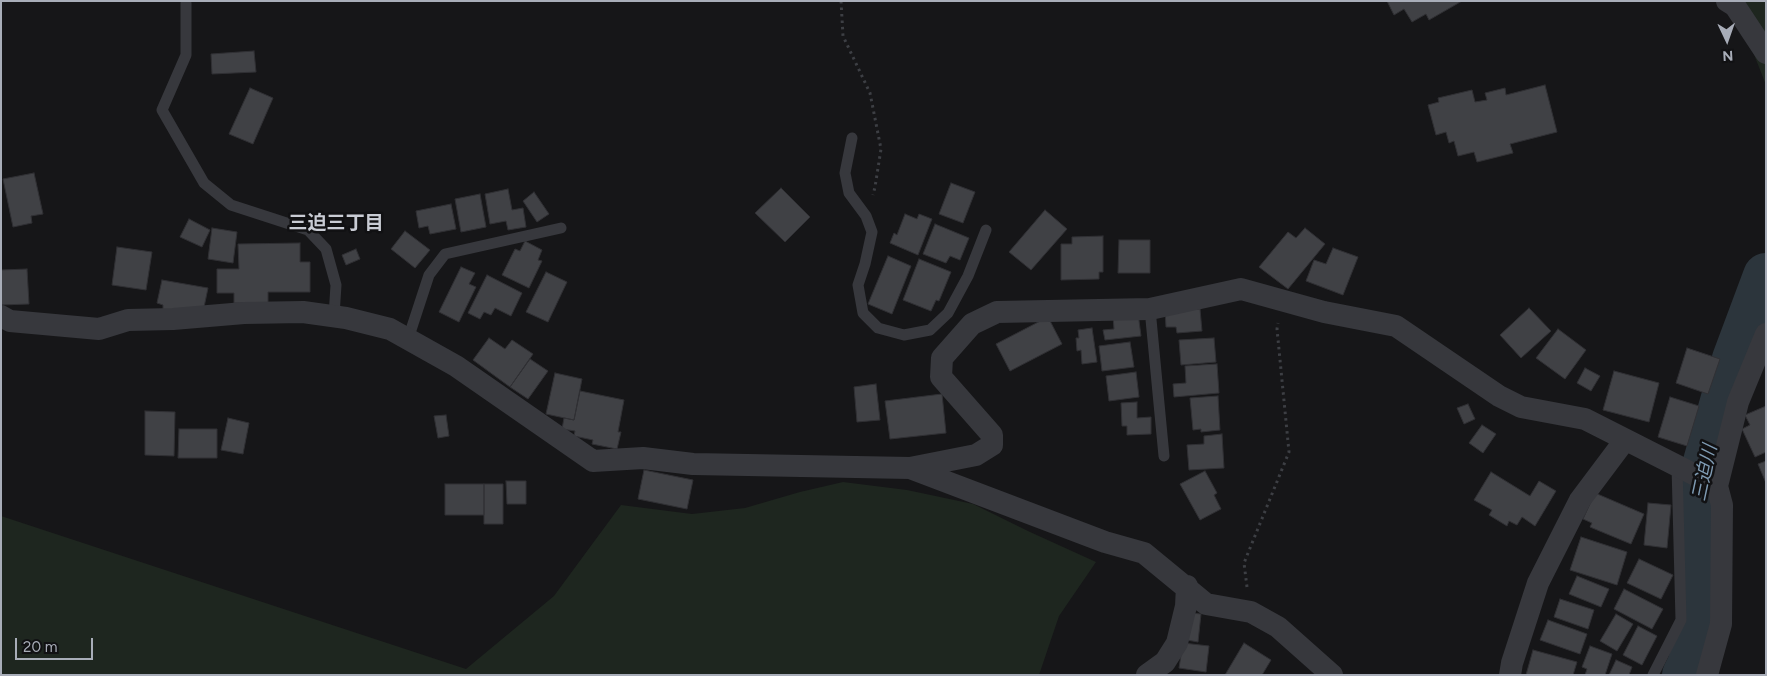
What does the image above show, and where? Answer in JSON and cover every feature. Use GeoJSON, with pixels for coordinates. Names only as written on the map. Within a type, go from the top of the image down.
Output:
{"type":"FeatureCollection","features":[{"type":"Feature","properties":{"kind":"street"},"geometry":{"type":"LineString","coordinates":[[1727,1],[1735,6],[1766,53]]}},
{"type":"Feature","properties":{"kind":"street"},"geometry":{"type":"LineString","coordinates":[[1,316],[10,321],[99,329],[128,320],[173,319],[244,313],[303,312],[334,316],[390,330],[408,339],[456,366],[593,461],[643,458],[693,464],[910,468],[976,455],[992,445],[992,435],[941,377],[942,358],[958,321],[972,324],[997,312],[1150,309],[1241,289],[1324,312],[1396,326],[1498,396],[1521,407],[1585,419],[1699,477],[1722,505],[1721,624],[1707,675]]}},
{"type":"Feature","properties":{"kind":"street"},"geometry":{"type":"LineString","coordinates":[[1699,477],[1738,402],[1766,334]]}},
{"type":"Feature","properties":{"kind":"street"},"geometry":{"type":"LineString","coordinates":[[1510,675],[1512,663],[1538,583],[1580,500],[1625,440]]}},
{"type":"Feature","properties":{"kind":"street"},"geometry":{"type":"LineString","coordinates":[[910,468],[1105,542],[1144,553],[1187,586],[1206,604],[1251,612],[1278,627],[1332,675]]}},
{"type":"Feature","properties":{"kind":"street"},"geometry":{"type":"LineString","coordinates":[[1147,675],[1165,662],[1177,643],[1186,606],[1187,586]]}},
{"type":"Feature","properties":{"kind":"lane"},"geometry":{"type":"LineString","coordinates":[[186,3],[186,55],[162,110],[204,183],[231,205],[308,230],[326,249],[336,285],[334,316]]}},
{"type":"Feature","properties":{"kind":"lane"},"geometry":{"type":"LineString","coordinates":[[852,138],[845,173],[849,193],[866,216],[872,232],[858,285],[863,313],[878,328],[904,335],[930,330],[958,321],[968,276],[986,230]]}},
{"type":"Feature","properties":{"kind":"lane"},"geometry":{"type":"LineString","coordinates":[[408,339],[429,275],[445,254],[561,228]]}},
{"type":"Feature","properties":{"kind":"lane"},"geometry":{"type":"LineString","coordinates":[[1150,309],[1164,456]]}},
{"type":"Feature","properties":{"kind":"lane"},"geometry":{"type":"LineString","coordinates":[[1653,675],[1681,620],[1699,477]]}},
{"type":"Feature","properties":{"kind":"path"},"geometry":{"type":"LineString","coordinates":[[841,1],[843,36],[870,93],[880,149],[875,187],[866,216]]}},
{"type":"Feature","properties":{"kind":"path"},"geometry":{"type":"LineString","coordinates":[[1251,612],[1244,563],[1289,452],[1277,329],[1284,300]]}},
{"type":"Feature","properties":{"kind":"shaded area"},"geometry":{"type":"Polygon","coordinates":[[[1739,1],[1766,1],[1766,85],[1735,6],[1739,1]]]}},
{"type":"Feature","properties":{"kind":"shaded area"},"geometry":{"type":"Polygon","coordinates":[[[843,482],[907,490],[973,504],[1096,562],[1059,616],[1039,675],[1,675],[1,516],[466,669],[554,596],[621,505],[692,514],[745,508],[843,482]]]}},
{"type":"Feature","properties":{"kind":"building"},"geometry":{"type":"Polygon","coordinates":[[[1387,1],[1462,1],[1429,20],[1426,14],[1412,22],[1404,9],[1394,15],[1387,1]]]}},
{"type":"Feature","properties":{"kind":"building"},"geometry":{"type":"Polygon","coordinates":[[[254,51],[256,72],[212,74],[211,54],[254,51]]]}},
{"type":"Feature","properties":{"kind":"building"},"geometry":{"type":"Polygon","coordinates":[[[1545,85],[1557,132],[1510,144],[1513,153],[1477,162],[1474,152],[1458,156],[1454,141],[1449,143],[1446,132],[1436,135],[1428,105],[1439,102],[1438,98],[1472,90],[1475,102],[1487,100],[1485,93],[1505,88],[1506,95],[1545,85]]]}},
{"type":"Feature","properties":{"kind":"building"},"geometry":{"type":"Polygon","coordinates":[[[250,88],[273,98],[253,144],[229,134],[250,88]]]}},
{"type":"Feature","properties":{"kind":"building"},"geometry":{"type":"Polygon","coordinates":[[[34,173],[43,214],[31,216],[32,223],[13,227],[3,179],[34,173]]]}},
{"type":"Feature","properties":{"kind":"building"},"geometry":{"type":"Polygon","coordinates":[[[951,183],[975,192],[963,223],[939,214],[951,183]]]}},
{"type":"Feature","properties":{"kind":"building"},"geometry":{"type":"Polygon","coordinates":[[[781,188],[810,217],[785,242],[755,213],[781,188]]]}},
{"type":"Feature","properties":{"kind":"building"},"geometry":{"type":"Polygon","coordinates":[[[508,189],[512,210],[523,208],[526,227],[508,230],[506,221],[490,224],[485,194],[508,189]]]}},
{"type":"Feature","properties":{"kind":"building"},"geometry":{"type":"Polygon","coordinates":[[[534,192],[549,214],[537,222],[523,201],[534,192]]]}},
{"type":"Feature","properties":{"kind":"building"},"geometry":{"type":"Polygon","coordinates":[[[480,194],[486,227],[461,232],[455,199],[480,194]]]}},
{"type":"Feature","properties":{"kind":"building"},"geometry":{"type":"Polygon","coordinates":[[[451,204],[456,229],[430,234],[428,226],[419,228],[416,211],[451,204]]]}},
{"type":"Feature","properties":{"kind":"building"},"geometry":{"type":"Polygon","coordinates":[[[1045,210],[1067,229],[1031,270],[1009,252],[1045,210]]]}},
{"type":"Feature","properties":{"kind":"building"},"geometry":{"type":"Polygon","coordinates":[[[905,214],[917,219],[919,214],[932,219],[918,255],[890,243],[894,233],[897,235],[905,214]]]}},
{"type":"Feature","properties":{"kind":"building"},"geometry":{"type":"Polygon","coordinates":[[[189,219],[210,230],[202,247],[180,237],[189,219]]]}},
{"type":"Feature","properties":{"kind":"building"},"geometry":{"type":"Polygon","coordinates":[[[935,224],[969,238],[960,260],[950,256],[946,263],[923,254],[935,224]]]}},
{"type":"Feature","properties":{"kind":"building"},"geometry":{"type":"Polygon","coordinates":[[[212,228],[237,232],[233,263],[208,259],[212,228]]]}},
{"type":"Feature","properties":{"kind":"building"},"geometry":{"type":"Polygon","coordinates":[[[1305,228],[1325,244],[1288,289],[1259,267],[1288,232],[1296,238],[1305,228]]]}},
{"type":"Feature","properties":{"kind":"building"},"geometry":{"type":"Polygon","coordinates":[[[405,231],[430,250],[415,268],[391,249],[405,231]]]}},
{"type":"Feature","properties":{"kind":"building"},"geometry":{"type":"Polygon","coordinates":[[[1103,236],[1103,272],[1099,272],[1099,279],[1061,280],[1061,244],[1072,244],[1072,237],[1103,236]]]}},
{"type":"Feature","properties":{"kind":"building"},"geometry":{"type":"Polygon","coordinates":[[[1119,240],[1150,240],[1150,273],[1118,273],[1119,240]]]}},
{"type":"Feature","properties":{"kind":"building"},"geometry":{"type":"Polygon","coordinates":[[[525,241],[542,250],[538,260],[542,261],[529,288],[502,275],[515,249],[520,251],[525,241]]]}},
{"type":"Feature","properties":{"kind":"building"},"geometry":{"type":"Polygon","coordinates":[[[300,243],[300,262],[310,262],[310,292],[268,292],[268,303],[234,303],[234,293],[217,293],[217,269],[239,269],[238,244],[300,243]]]}},
{"type":"Feature","properties":{"kind":"building"},"geometry":{"type":"Polygon","coordinates":[[[117,247],[152,252],[146,290],[112,285],[117,247]]]}},
{"type":"Feature","properties":{"kind":"building"},"geometry":{"type":"Polygon","coordinates":[[[1333,248],[1358,257],[1343,295],[1306,281],[1314,260],[1326,264],[1333,248]]]}},
{"type":"Feature","properties":{"kind":"building"},"geometry":{"type":"Polygon","coordinates":[[[356,249],[360,259],[346,265],[342,255],[356,249]]]}},
{"type":"Feature","properties":{"kind":"building"},"geometry":{"type":"Polygon","coordinates":[[[888,256],[911,266],[892,314],[868,304],[888,256]]]}},
{"type":"Feature","properties":{"kind":"building"},"geometry":{"type":"Polygon","coordinates":[[[919,259],[951,272],[939,301],[936,300],[931,311],[903,300],[919,259]]]}},
{"type":"Feature","properties":{"kind":"building"},"geometry":{"type":"Polygon","coordinates":[[[461,267],[475,273],[469,284],[476,287],[459,322],[439,312],[461,267]]]}},
{"type":"Feature","properties":{"kind":"building"},"geometry":{"type":"Polygon","coordinates":[[[27,269],[29,304],[1,305],[1,270],[27,269]]]}},
{"type":"Feature","properties":{"kind":"building"},"geometry":{"type":"Polygon","coordinates":[[[546,272],[567,282],[548,322],[526,312],[546,272]]]}},
{"type":"Feature","properties":{"kind":"building"},"geometry":{"type":"Polygon","coordinates":[[[487,275],[522,293],[511,316],[495,308],[491,315],[484,312],[480,319],[468,313],[487,275]]]}},
{"type":"Feature","properties":{"kind":"building"},"geometry":{"type":"Polygon","coordinates":[[[162,280],[208,288],[203,312],[163,310],[163,305],[157,303],[162,280]]]}},
{"type":"Feature","properties":{"kind":"building"},"geometry":{"type":"Polygon","coordinates":[[[1529,308],[1551,331],[1521,358],[1500,335],[1529,308]]]}},
{"type":"Feature","properties":{"kind":"building"},"geometry":{"type":"Polygon","coordinates":[[[1200,309],[1202,331],[1177,333],[1176,327],[1166,327],[1165,311],[1200,309]]]}},
{"type":"Feature","properties":{"kind":"building"},"geometry":{"type":"Polygon","coordinates":[[[1138,313],[1141,336],[1105,340],[1103,330],[1114,329],[1113,316],[1138,313]]]}},
{"type":"Feature","properties":{"kind":"building"},"geometry":{"type":"Polygon","coordinates":[[[1048,317],[1062,344],[1010,371],[996,344],[1048,317]]]}},
{"type":"Feature","properties":{"kind":"building"},"geometry":{"type":"Polygon","coordinates":[[[1092,328],[1097,362],[1082,364],[1081,350],[1077,351],[1076,338],[1079,338],[1078,330],[1092,328]]]}},
{"type":"Feature","properties":{"kind":"building"},"geometry":{"type":"Polygon","coordinates":[[[1558,329],[1586,350],[1565,379],[1536,358],[1558,329]]]}},
{"type":"Feature","properties":{"kind":"building"},"geometry":{"type":"Polygon","coordinates":[[[489,338],[505,349],[512,340],[533,354],[510,387],[473,360],[489,338]]]}},
{"type":"Feature","properties":{"kind":"building"},"geometry":{"type":"Polygon","coordinates":[[[1214,338],[1216,362],[1181,365],[1179,340],[1214,338]]]}},
{"type":"Feature","properties":{"kind":"building"},"geometry":{"type":"Polygon","coordinates":[[[1130,342],[1134,367],[1102,371],[1099,346],[1130,342]]]}},
{"type":"Feature","properties":{"kind":"building"},"geometry":{"type":"Polygon","coordinates":[[[1687,348],[1720,359],[1708,394],[1676,383],[1687,348]]]}},
{"type":"Feature","properties":{"kind":"building"},"geometry":{"type":"Polygon","coordinates":[[[530,359],[548,371],[528,399],[510,387],[530,359]]]}},
{"type":"Feature","properties":{"kind":"building"},"geometry":{"type":"Polygon","coordinates":[[[1217,364],[1219,393],[1174,397],[1173,384],[1186,383],[1185,366],[1217,364]]]}},
{"type":"Feature","properties":{"kind":"building"},"geometry":{"type":"Polygon","coordinates":[[[1585,368],[1600,376],[1591,391],[1577,383],[1585,368]]]}},
{"type":"Feature","properties":{"kind":"building"},"geometry":{"type":"Polygon","coordinates":[[[1614,371],[1659,383],[1649,422],[1603,410],[1614,371]]]}},
{"type":"Feature","properties":{"kind":"building"},"geometry":{"type":"Polygon","coordinates":[[[1136,372],[1139,397],[1109,401],[1106,376],[1136,372]]]}},
{"type":"Feature","properties":{"kind":"building"},"geometry":{"type":"Polygon","coordinates":[[[555,373],[582,379],[574,420],[546,414],[555,373]]]}},
{"type":"Feature","properties":{"kind":"building"},"geometry":{"type":"Polygon","coordinates":[[[876,384],[880,420],[857,422],[854,387],[876,384]]]}},
{"type":"Feature","properties":{"kind":"building"},"geometry":{"type":"Polygon","coordinates":[[[580,391],[624,400],[618,432],[621,432],[617,449],[592,444],[593,440],[574,436],[575,431],[562,429],[564,418],[574,420],[580,391]]]}},
{"type":"Feature","properties":{"kind":"building"},"geometry":{"type":"Polygon","coordinates":[[[942,394],[946,433],[890,439],[885,401],[942,394]]]}},
{"type":"Feature","properties":{"kind":"building"},"geometry":{"type":"Polygon","coordinates":[[[1218,396],[1220,430],[1201,432],[1201,429],[1193,430],[1190,398],[1218,396]]]}},
{"type":"Feature","properties":{"kind":"building"},"geometry":{"type":"Polygon","coordinates":[[[1670,397],[1699,406],[1687,446],[1658,437],[1670,397]]]}},
{"type":"Feature","properties":{"kind":"building"},"geometry":{"type":"Polygon","coordinates":[[[1137,402],[1137,418],[1151,417],[1151,434],[1127,435],[1127,426],[1122,426],[1121,403],[1137,402]]]}},
{"type":"Feature","properties":{"kind":"building"},"geometry":{"type":"Polygon","coordinates":[[[1468,404],[1475,419],[1464,424],[1457,408],[1468,404]]]}},
{"type":"Feature","properties":{"kind":"building"},"geometry":{"type":"Polygon","coordinates":[[[1766,406],[1766,452],[1755,457],[1742,429],[1750,425],[1745,415],[1766,406]]]}},
{"type":"Feature","properties":{"kind":"building"},"geometry":{"type":"Polygon","coordinates":[[[145,411],[175,412],[174,456],[145,455],[145,411]]]}},
{"type":"Feature","properties":{"kind":"building"},"geometry":{"type":"Polygon","coordinates":[[[446,415],[449,436],[438,438],[434,416],[446,415]]]}},
{"type":"Feature","properties":{"kind":"building"},"geometry":{"type":"Polygon","coordinates":[[[228,418],[249,423],[243,454],[221,450],[228,418]]]}},
{"type":"Feature","properties":{"kind":"building"},"geometry":{"type":"Polygon","coordinates":[[[1482,425],[1496,434],[1483,453],[1469,443],[1482,425]]]}},
{"type":"Feature","properties":{"kind":"building"},"geometry":{"type":"Polygon","coordinates":[[[179,429],[217,429],[217,458],[178,458],[179,429]]]}},
{"type":"Feature","properties":{"kind":"building"},"geometry":{"type":"Polygon","coordinates":[[[1222,434],[1224,468],[1189,470],[1187,445],[1204,444],[1204,436],[1222,434]]]}},
{"type":"Feature","properties":{"kind":"building"},"geometry":{"type":"Polygon","coordinates":[[[1766,461],[1766,483],[1758,464],[1766,461]]]}},
{"type":"Feature","properties":{"kind":"building"},"geometry":{"type":"Polygon","coordinates":[[[644,470],[693,480],[687,509],[638,499],[644,470]]]}},
{"type":"Feature","properties":{"kind":"building"},"geometry":{"type":"Polygon","coordinates":[[[1205,471],[1217,493],[1214,495],[1221,509],[1200,520],[1180,484],[1205,471]]]}},
{"type":"Feature","properties":{"kind":"building"},"geometry":{"type":"Polygon","coordinates":[[[1491,472],[1530,496],[1539,481],[1556,491],[1535,526],[1522,517],[1517,525],[1509,521],[1507,526],[1489,515],[1492,510],[1474,500],[1491,472]]]}},
{"type":"Feature","properties":{"kind":"building"},"geometry":{"type":"Polygon","coordinates":[[[506,481],[526,481],[526,504],[507,504],[506,481]]]}},
{"type":"Feature","properties":{"kind":"building"},"geometry":{"type":"Polygon","coordinates":[[[445,484],[484,484],[484,515],[445,515],[445,484]]]}},
{"type":"Feature","properties":{"kind":"building"},"geometry":{"type":"Polygon","coordinates":[[[484,484],[503,484],[503,524],[484,524],[484,484]]]}},
{"type":"Feature","properties":{"kind":"building"},"geometry":{"type":"Polygon","coordinates":[[[1595,493],[1644,514],[1631,544],[1590,527],[1592,523],[1583,519],[1595,493]]]}},
{"type":"Feature","properties":{"kind":"building"},"geometry":{"type":"Polygon","coordinates":[[[1648,503],[1671,505],[1667,548],[1644,545],[1648,503]]]}},
{"type":"Feature","properties":{"kind":"building"},"geometry":{"type":"Polygon","coordinates":[[[1581,537],[1627,552],[1617,585],[1570,570],[1581,537]]]}},
{"type":"Feature","properties":{"kind":"building"},"geometry":{"type":"Polygon","coordinates":[[[1639,559],[1673,575],[1661,599],[1627,583],[1639,559]]]}},
{"type":"Feature","properties":{"kind":"building"},"geometry":{"type":"Polygon","coordinates":[[[1577,576],[1609,589],[1601,607],[1569,594],[1577,576]]]}},
{"type":"Feature","properties":{"kind":"building"},"geometry":{"type":"Polygon","coordinates":[[[1624,589],[1663,609],[1652,629],[1614,609],[1624,589]]]}},
{"type":"Feature","properties":{"kind":"building"},"geometry":{"type":"Polygon","coordinates":[[[1560,599],[1594,610],[1588,629],[1554,617],[1560,599]]]}},
{"type":"Feature","properties":{"kind":"building"},"geometry":{"type":"Polygon","coordinates":[[[1191,613],[1201,614],[1198,642],[1187,640],[1191,613]]]}},
{"type":"Feature","properties":{"kind":"building"},"geometry":{"type":"Polygon","coordinates":[[[1616,614],[1633,624],[1617,651],[1600,641],[1616,614]]]}},
{"type":"Feature","properties":{"kind":"building"},"geometry":{"type":"Polygon","coordinates":[[[1548,620],[1587,634],[1580,654],[1540,640],[1548,620]]]}},
{"type":"Feature","properties":{"kind":"building"},"geometry":{"type":"Polygon","coordinates":[[[1638,626],[1657,636],[1642,665],[1623,655],[1638,626]]]}},
{"type":"Feature","properties":{"kind":"building"},"geometry":{"type":"Polygon","coordinates":[[[1183,643],[1209,646],[1206,672],[1179,668],[1183,643]]]}},
{"type":"Feature","properties":{"kind":"building"},"geometry":{"type":"Polygon","coordinates":[[[1244,643],[1271,660],[1262,675],[1225,675],[1244,643]]]}},
{"type":"Feature","properties":{"kind":"building"},"geometry":{"type":"Polygon","coordinates":[[[1590,646],[1612,654],[1605,675],[1585,675],[1587,669],[1582,667],[1590,646]]]}},
{"type":"Feature","properties":{"kind":"building"},"geometry":{"type":"Polygon","coordinates":[[[1533,650],[1577,662],[1573,675],[1526,675],[1533,650]]]}},
{"type":"Feature","properties":{"kind":"building"},"geometry":{"type":"Polygon","coordinates":[[[1616,660],[1632,667],[1629,675],[1609,675],[1616,660]]]}},
{"type":"Feature","properties":{"kind":"waterway","name":"三迫川"},"geometry":{"type":"LineString","coordinates":[[1685,675],[1690,665],[1702,624],[1697,494],[1735,359],[1766,276]]}},
{"type":"Feature","properties":{"kind":"district","name":"三迫三丁目"},"geometry":{"type":"Point","coordinates":[336,223]}}]}
